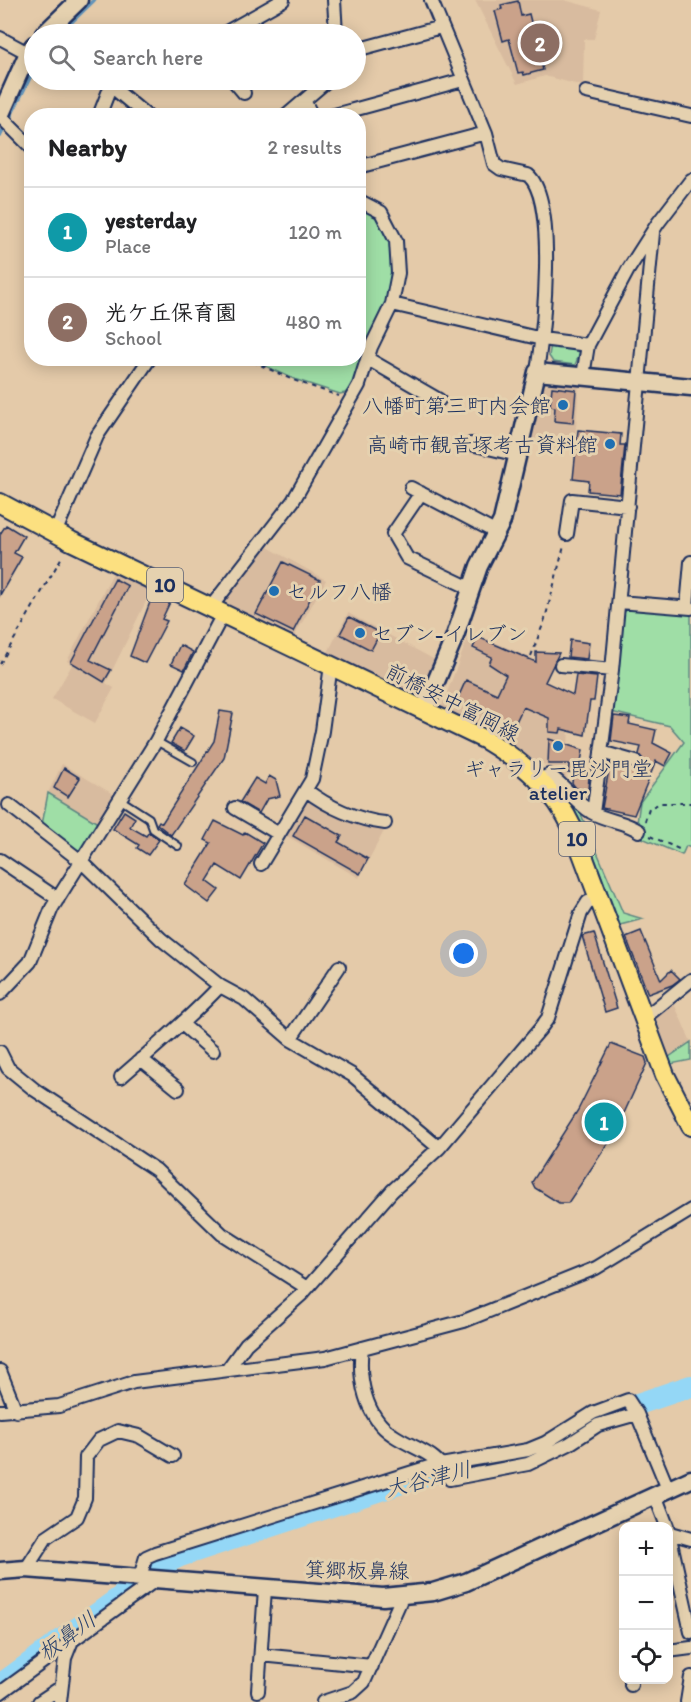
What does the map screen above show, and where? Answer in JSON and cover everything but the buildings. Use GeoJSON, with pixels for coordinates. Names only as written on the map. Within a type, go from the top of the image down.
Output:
{"type":"FeatureCollection","features":[{"type":"Feature","properties":{"kind":"main road"},"geometry":{"type":"LineString","coordinates":[[54,24],[79,0]]}},
{"type":"Feature","properties":{"kind":"main road"},"geometry":{"type":"LineString","coordinates":[[0,116],[24,64]]}},
{"type":"Feature","properties":{"kind":"main road"},"geometry":{"type":"LineString","coordinates":[[424,710],[455,636],[470,588],[505,514],[537,372],[691,387]]}},
{"type":"Feature","properties":{"kind":"main road","name":"前橋安中富岡線"},"geometry":{"type":"LineString","coordinates":[[0,503],[63,537],[494,745],[539,780],[565,811],[600,897],[672,1094],[691,1126]]}},
{"type":"Feature","properties":{"kind":"main road","name":"箕郷板鼻線"},"geometry":{"type":"LineString","coordinates":[[0,1571],[26,1569],[364,1596],[434,1592],[466,1582],[691,1479]]}},
{"type":"Feature","properties":{"kind":"street"},"geometry":{"type":"LineString","coordinates":[[241,24],[283,0]]}},
{"type":"Feature","properties":{"kind":"street"},"geometry":{"type":"LineString","coordinates":[[334,0],[335,24]]}},
{"type":"Feature","properties":{"kind":"street"},"geometry":{"type":"LineString","coordinates":[[430,0],[486,133],[498,168],[520,172],[534,180],[544,206],[546,219],[542,339],[537,372]]}},
{"type":"Feature","properties":{"kind":"street"},"geometry":{"type":"LineString","coordinates":[[366,47],[441,27]]}},
{"type":"Feature","properties":{"kind":"street"},"geometry":{"type":"LineString","coordinates":[[0,38],[24,47]]}},
{"type":"Feature","properties":{"kind":"street"},"geometry":{"type":"LineString","coordinates":[[360,108],[463,80]]}},
{"type":"Feature","properties":{"kind":"street"},"geometry":{"type":"LineString","coordinates":[[103,108],[112,90]]}},
{"type":"Feature","properties":{"kind":"street"},"geometry":{"type":"LineString","coordinates":[[122,90],[139,108]]}},
{"type":"Feature","properties":{"kind":"street"},"geometry":{"type":"LineString","coordinates":[[297,108],[318,90]]}},
{"type":"Feature","properties":{"kind":"street"},"geometry":{"type":"LineString","coordinates":[[586,92],[691,116]]}},
{"type":"Feature","properties":{"kind":"street"},"geometry":{"type":"LineString","coordinates":[[305,102],[308,108]]}},
{"type":"Feature","properties":{"kind":"street"},"geometry":{"type":"LineString","coordinates":[[0,116],[24,140]]}},
{"type":"Feature","properties":{"kind":"street"},"geometry":{"type":"LineString","coordinates":[[366,165],[486,133]]}},
{"type":"Feature","properties":{"kind":"street"},"geometry":{"type":"LineString","coordinates":[[583,376],[588,345],[628,270],[691,180]]}},
{"type":"Feature","properties":{"kind":"street"},"geometry":{"type":"LineString","coordinates":[[366,204],[381,212],[396,241],[398,273],[392,304],[371,347],[366,363]]}},
{"type":"Feature","properties":{"kind":"street"},"geometry":{"type":"LineString","coordinates":[[593,813],[612,670],[653,233]]}},
{"type":"Feature","properties":{"kind":"street"},"geometry":{"type":"LineString","coordinates":[[392,304],[542,339],[588,345]]}},
{"type":"Feature","properties":{"kind":"street"},"geometry":{"type":"LineString","coordinates":[[368,359],[439,400]]}},
{"type":"Feature","properties":{"kind":"street"},"geometry":{"type":"LineString","coordinates":[[63,537],[97,436],[145,366]]}},
{"type":"Feature","properties":{"kind":"street"},"geometry":{"type":"LineString","coordinates":[[0,994],[30,962],[47,918],[156,741],[217,610],[293,501],[350,399],[365,366]]}},
{"type":"Feature","properties":{"kind":"street"},"geometry":{"type":"LineString","coordinates":[[471,444],[518,455]]}},
{"type":"Feature","properties":{"kind":"street"},"geometry":{"type":"LineString","coordinates":[[470,588],[407,558],[393,534],[416,491],[497,533]]}},
{"type":"Feature","properties":{"kind":"street"},"geometry":{"type":"LineString","coordinates":[[567,534],[572,500],[628,506]]}},
{"type":"Feature","properties":{"kind":"street"},"geometry":{"type":"LineString","coordinates":[[618,602],[689,607],[691,562]]}},
{"type":"Feature","properties":{"kind":"street"},"geometry":{"type":"LineString","coordinates":[[261,864],[306,790],[318,754],[331,665]]}},
{"type":"Feature","properties":{"kind":"street"},"geometry":{"type":"LineString","coordinates":[[561,665],[612,670]]}},
{"type":"Feature","properties":{"kind":"street"},"geometry":{"type":"LineString","coordinates":[[601,752],[636,762]]}},
{"type":"Feature","properties":{"kind":"street"},"geometry":{"type":"LineString","coordinates":[[539,780],[549,775],[575,802],[593,813],[630,824],[639,831]]}},
{"type":"Feature","properties":{"kind":"street"},"geometry":{"type":"LineString","coordinates":[[306,790],[322,802],[370,821],[385,823]]}},
{"type":"Feature","properties":{"kind":"street"},"geometry":{"type":"LineString","coordinates":[[9,805],[82,862],[161,939],[220,986],[244,999],[290,1039],[352,1075],[440,1148]]}},
{"type":"Feature","properties":{"kind":"street"},"geometry":{"type":"LineString","coordinates":[[235,808],[279,834]]}},
{"type":"Feature","properties":{"kind":"street"},"geometry":{"type":"LineString","coordinates":[[0,860],[58,899]]}},
{"type":"Feature","properties":{"kind":"street"},"geometry":{"type":"LineString","coordinates":[[227,1370],[246,1344],[307,1288],[392,1191],[440,1148],[548,1018],[581,913],[588,902],[600,897]]}},
{"type":"Feature","properties":{"kind":"street"},"geometry":{"type":"LineString","coordinates":[[290,1039],[339,967]]}},
{"type":"Feature","properties":{"kind":"street"},"geometry":{"type":"LineString","coordinates":[[643,1019],[691,980]]}},
{"type":"Feature","properties":{"kind":"street"},"geometry":{"type":"LineString","coordinates":[[122,1077],[166,1035],[183,1025],[220,986]]}},
{"type":"Feature","properties":{"kind":"street"},"geometry":{"type":"LineString","coordinates":[[183,1025],[213,1051]]}},
{"type":"Feature","properties":{"kind":"street"},"geometry":{"type":"LineString","coordinates":[[0,1052],[8,1068],[35,1090],[156,1170],[222,1234],[307,1288]]}},
{"type":"Feature","properties":{"kind":"street"},"geometry":{"type":"LineString","coordinates":[[141,1059],[178,1089]]}},
{"type":"Feature","properties":{"kind":"street"},"geometry":{"type":"LineString","coordinates":[[0,1411],[59,1406],[134,1382],[325,1358],[464,1321],[559,1285],[596,1268],[691,1210]]}},
{"type":"Feature","properties":{"kind":"street"},"geometry":{"type":"LineString","coordinates":[[362,1348],[359,1367],[365,1398],[385,1429],[426,1451],[446,1470]]}},
{"type":"Feature","properties":{"kind":"street"},"geometry":{"type":"LineString","coordinates":[[0,1371],[16,1411]]}},
{"type":"Feature","properties":{"kind":"street"},"geometry":{"type":"LineString","coordinates":[[0,1693],[71,1643],[148,1578],[146,1557],[429,1467],[446,1470],[528,1450],[545,1443],[592,1413],[628,1400],[634,1409],[662,1492],[668,1522]]}},
{"type":"Feature","properties":{"kind":"street"},"geometry":{"type":"LineString","coordinates":[[26,1569],[46,1538],[77,1517],[85,1498],[86,1457],[99,1440],[118,1431],[138,1436],[173,1456]]}},
{"type":"Feature","properties":{"kind":"street"},"geometry":{"type":"LineString","coordinates":[[673,1532],[691,1539]]}},
{"type":"Feature","properties":{"kind":"street"},"geometry":{"type":"LineString","coordinates":[[673,1549],[691,1632]]}},
{"type":"Feature","properties":{"kind":"street"},"geometry":{"type":"LineString","coordinates":[[258,1691],[265,1589]]}},
{"type":"Feature","properties":{"kind":"street"},"geometry":{"type":"LineString","coordinates":[[323,1702],[353,1692],[364,1682],[404,1595]]}},
{"type":"Feature","properties":{"kind":"street"},"geometry":{"type":"LineString","coordinates":[[60,1702],[60,1688],[71,1643]]}},
{"type":"Feature","properties":{"kind":"street"},"geometry":{"type":"LineString","coordinates":[[673,1650],[691,1648]]}},
{"type":"Feature","properties":{"kind":"street"},"geometry":{"type":"LineString","coordinates":[[261,1655],[372,1666]]}},
{"type":"Feature","properties":{"kind":"street"},"geometry":{"type":"LineString","coordinates":[[687,1702],[691,1677]]}},
{"type":"Feature","properties":{"kind":"street"},"geometry":{"type":"LineString","coordinates":[[39,1702],[60,1688]]}},
{"type":"Feature","properties":{"kind":"lane"},"geometry":{"type":"LineString","coordinates":[[156,741],[193,762]]}},
{"type":"Feature","properties":{"kind":"lane"},"geometry":{"type":"LineString","coordinates":[[121,800],[149,818],[153,829],[178,846]]}},
{"type":"Feature","properties":{"kind":"path"},"geometry":{"type":"LineString","coordinates":[[262,366],[293,380],[350,399]]}},
{"type":"Feature","properties":{"kind":"path"},"geometry":{"type":"LineString","coordinates":[[531,656],[545,619],[567,534]]}},
{"type":"Feature","properties":{"kind":"path"},"geometry":{"type":"LineString","coordinates":[[0,664],[63,537]]}},
{"type":"Feature","properties":{"kind":"path"},"geometry":{"type":"LineString","coordinates":[[681,850],[639,831],[651,806],[661,802],[691,803]]}},
{"type":"Feature","properties":{"kind":"shaded area"},"geometry":{"type":"Polygon","coordinates":[[[475,0],[564,0],[601,10],[594,39],[584,39],[583,86],[545,76],[517,84],[475,0]]]}},
{"type":"Feature","properties":{"kind":"shaded area"},"geometry":{"type":"Polygon","coordinates":[[[550,383],[579,386],[575,442],[532,438],[543,388],[550,383]]]}},
{"type":"Feature","properties":{"kind":"shaded area","name":"セルフ八幡"},"geometry":{"type":"Polygon","coordinates":[[[264,545],[326,580],[294,637],[220,602],[264,545]]]}},
{"type":"Feature","properties":{"kind":"shaded area"},"geometry":{"type":"Polygon","coordinates":[[[114,571],[152,589],[106,683],[114,688],[95,723],[52,699],[72,665],[67,661],[114,571]]]}},
{"type":"Feature","properties":{"kind":"shaded area"},"geometry":{"type":"Polygon","coordinates":[[[348,613],[437,661],[421,695],[414,697],[327,654],[348,613]]]}},
{"type":"Feature","properties":{"kind":"shaded area"},"geometry":{"type":"Polygon","coordinates":[[[470,632],[534,659],[528,673],[571,693],[566,783],[549,767],[505,741],[440,711],[470,632]]]}},
{"type":"Feature","properties":{"kind":"shaded area"},"geometry":{"type":"Polygon","coordinates":[[[62,764],[118,797],[101,825],[48,793],[62,764]]]}},
{"type":"Feature","properties":{"kind":"shaded area"},"geometry":{"type":"Polygon","coordinates":[[[309,796],[321,805],[384,831],[359,878],[285,835],[301,805],[309,796]]]}},
{"type":"Feature","properties":{"kind":"shaded area"},"geometry":{"type":"Polygon","coordinates":[[[672,999],[691,1042],[669,1057],[655,1018],[672,999]]]}},
{"type":"Feature","properties":{"kind":"green space"},"geometry":{"type":"Polygon","coordinates":[[[366,209],[382,221],[390,235],[394,251],[392,282],[388,299],[366,354],[366,209]]]}},
{"type":"Feature","properties":{"kind":"green space"},"geometry":{"type":"Polygon","coordinates":[[[551,344],[580,352],[575,365],[553,362],[549,356],[551,344]]]}},
{"type":"Feature","properties":{"kind":"green space"},"geometry":{"type":"Polygon","coordinates":[[[265,366],[362,366],[354,383],[345,393],[340,394],[294,379],[265,366]]]}},
{"type":"Feature","properties":{"kind":"green space"},"geometry":{"type":"Polygon","coordinates":[[[630,606],[691,612],[691,848],[686,846],[682,855],[642,838],[637,823],[640,802],[684,742],[670,726],[611,712],[621,616],[630,606]]]}},
{"type":"Feature","properties":{"kind":"green space"},"geometry":{"type":"Polygon","coordinates":[[[48,793],[101,825],[80,857],[42,825],[48,793]]]}},
{"type":"Feature","properties":{"kind":"green space"},"geometry":{"type":"Polygon","coordinates":[[[564,797],[580,812],[623,913],[643,919],[620,925],[591,848],[564,797]]]}},
{"type":"Feature","properties":{"kind":"green space"},"geometry":{"type":"Polygon","coordinates":[[[691,1042],[691,1060],[671,1064],[669,1057],[691,1042]]]}},
{"type":"Feature","properties":{"kind":"waterway"},"geometry":{"type":"LineString","coordinates":[[69,24],[94,0]]}},
{"type":"Feature","properties":{"kind":"waterway"},"geometry":{"type":"LineString","coordinates":[[9,119],[24,89]]}},
{"type":"Feature","properties":{"kind":"waterway"},"geometry":{"type":"LineString","coordinates":[[0,136],[5,126]]}},
{"type":"Feature","properties":{"kind":"waterway","name":"大谷津川"},"geometry":{"type":"LineString","coordinates":[[584,1428],[638,1404],[691,1386]]}},
{"type":"Feature","properties":{"kind":"waterway","name":"大谷津川"},"geometry":{"type":"LineString","coordinates":[[161,1565],[180,1556],[432,1473],[521,1460]]}},
{"type":"Feature","properties":{"kind":"waterway","name":"板鼻川"},"geometry":{"type":"LineString","coordinates":[[0,1685],[134,1587]]}},
{"type":"Feature","properties":{"kind":"place","name":"光ケ丘保育園"},"geometry":{"type":"Point","coordinates":[540,43]}},
{"type":"Feature","properties":{"kind":"place","name":"八幡町第三町内会館"},"geometry":{"type":"Point","coordinates":[563,405]}},
{"type":"Feature","properties":{"kind":"place","name":"高崎市観音塚考古資料館"},"geometry":{"type":"Point","coordinates":[610,444]}},
{"type":"Feature","properties":{"kind":"place","name":"セルフ八幡"},"geometry":{"type":"Point","coordinates":[274,591]}},
{"type":"Feature","properties":{"kind":"place","name":"セブン-イレブン"},"geometry":{"type":"Point","coordinates":[360,633]}},
{"type":"Feature","properties":{"kind":"place","name":"ギャラリー毘沙門堂 atelier"},"geometry":{"type":"Point","coordinates":[558,746]}},
{"type":"Feature","properties":{"kind":"place","name":"yesterday"},"geometry":{"type":"Point","coordinates":[604,1122]}}]}
